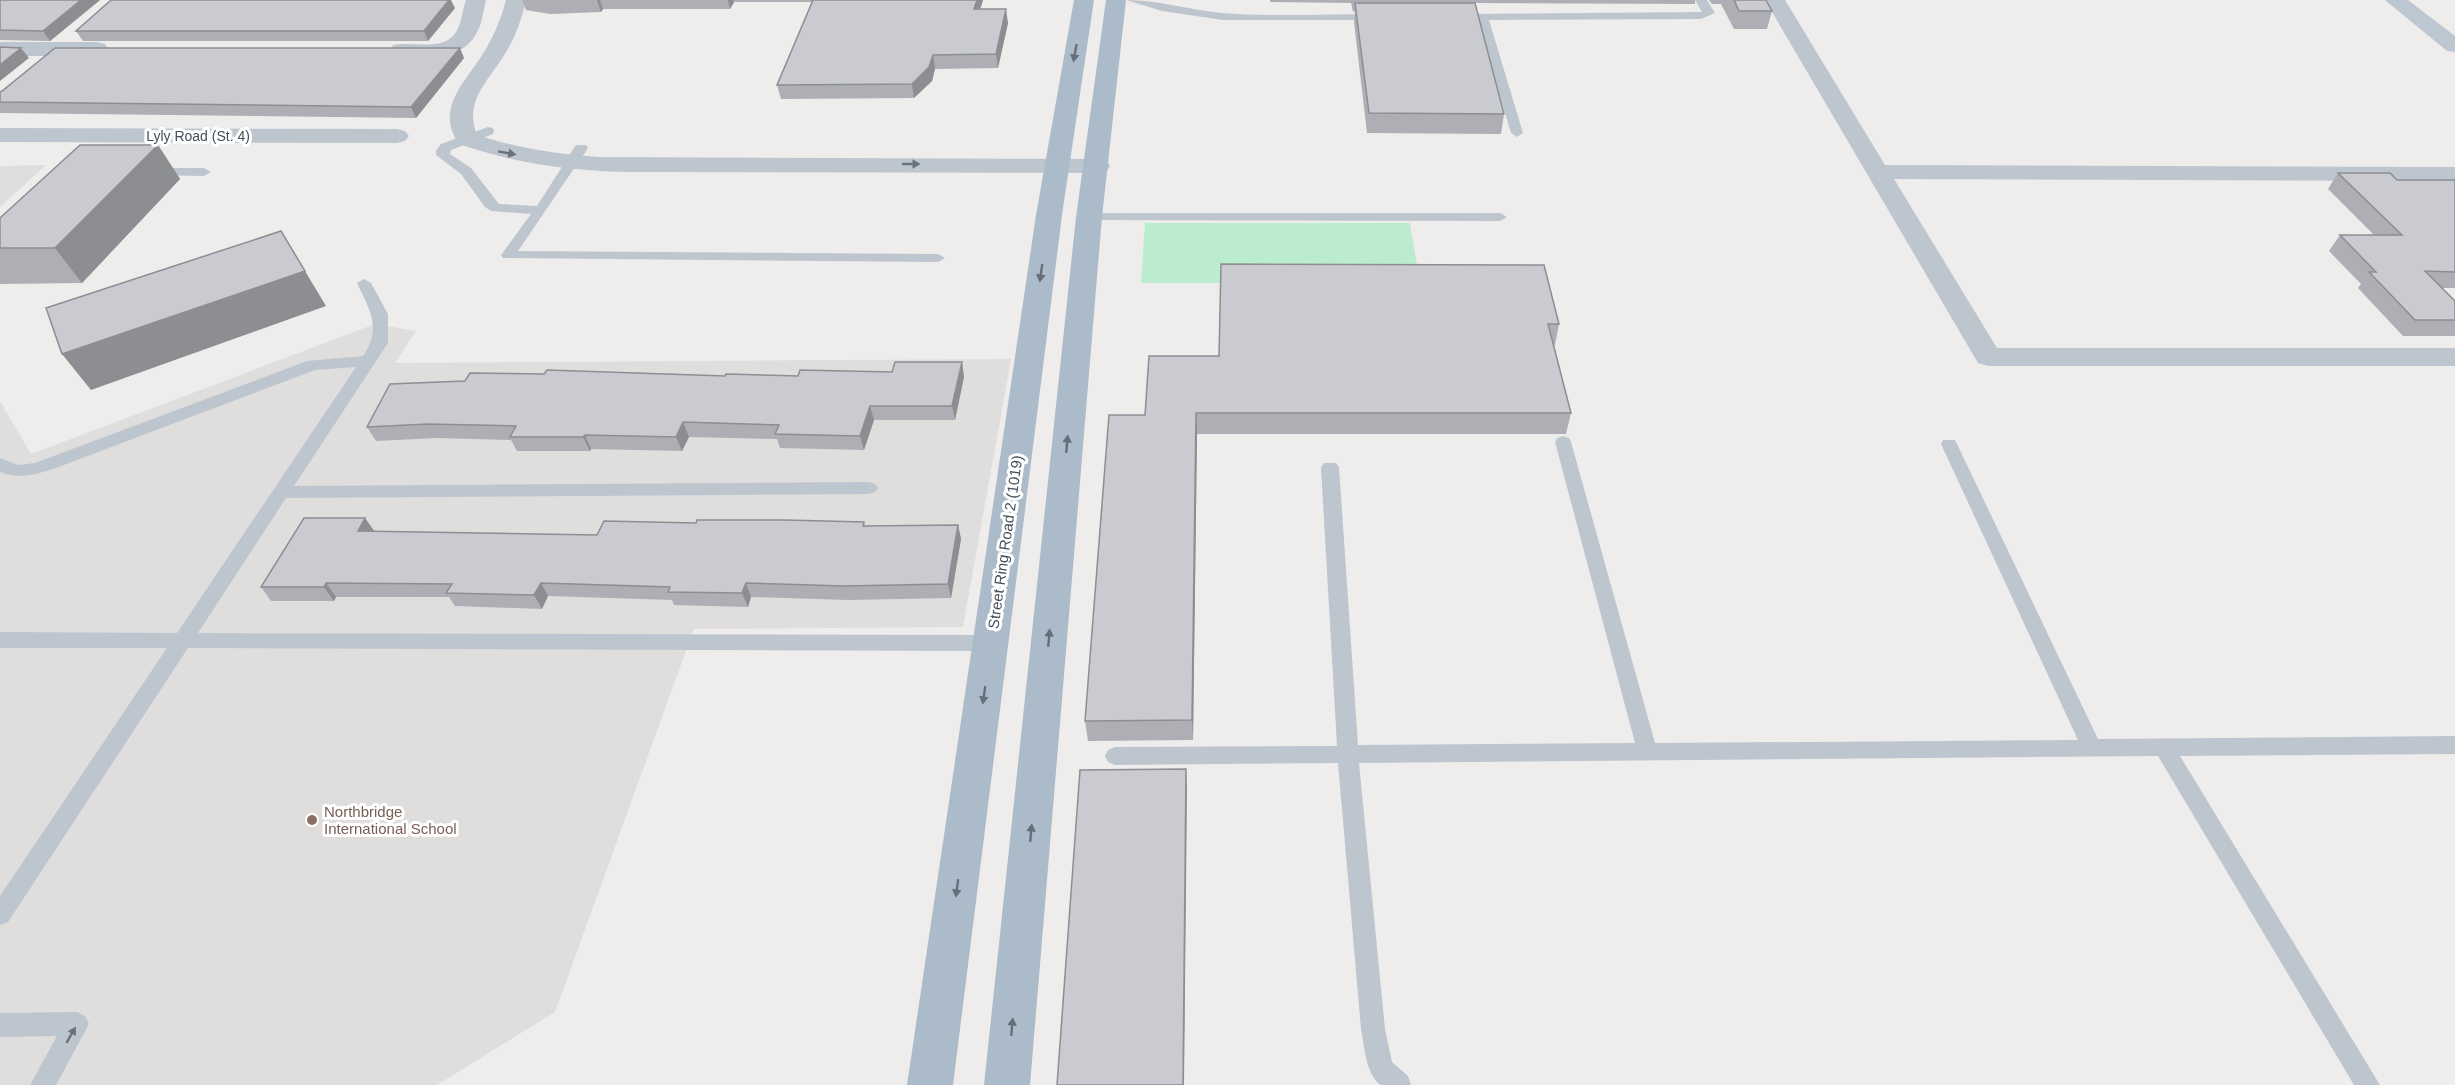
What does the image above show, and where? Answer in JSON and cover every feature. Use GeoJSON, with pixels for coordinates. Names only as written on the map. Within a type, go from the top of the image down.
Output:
{"type":"FeatureCollection","features":[{"type":"Feature","properties":{"kind":"main road","name":"Street Ring Road 2 (1019)"},"geometry":{"type":"LineString","coordinates":[[930,1085],[1059,155],[1084,0]]}},
{"type":"Feature","properties":{"kind":"main road"},"geometry":{"type":"LineString","coordinates":[[1007,1085],[1089,217],[1099,156],[1102,106],[1116,0]]}},
{"type":"Feature","properties":{"kind":"street"},"geometry":{"type":"LineString","coordinates":[[379,50],[439,50],[456,44],[465,37],[476,0]]}},
{"type":"Feature","properties":{"kind":"street"},"geometry":{"type":"LineString","coordinates":[[516,0],[512,18],[492,58],[466,96],[460,110],[472,132],[491,150],[577,154],[627,164],[1099,156]]}},
{"type":"Feature","properties":{"kind":"street"},"geometry":{"type":"LineString","coordinates":[[1775,0],[1988,357],[2455,357]]}},
{"type":"Feature","properties":{"kind":"street"},"geometry":{"type":"LineString","coordinates":[[2395,0],[2455,46]]}},
{"type":"Feature","properties":{"kind":"street"},"geometry":{"type":"LineString","coordinates":[[32,69],[82,28]]}},
{"type":"Feature","properties":{"kind":"street"},"geometry":{"type":"LineString","coordinates":[[0,49],[116,49]]}},
{"type":"Feature","properties":{"kind":"street","name":"Lyly Road (St. 4)"},"geometry":{"type":"LineString","coordinates":[[0,135],[397,136]]}},
{"type":"Feature","properties":{"kind":"street"},"geometry":{"type":"LineString","coordinates":[[1878,172],[2455,174]]}},
{"type":"Feature","properties":{"kind":"lane"},"geometry":{"type":"LineString","coordinates":[[1132,0],[1237,13],[1389,17]]}},
{"type":"Feature","properties":{"kind":"lane"},"geometry":{"type":"LineString","coordinates":[[1447,17],[1701,16],[1708,13],[1701,0]]}},
{"type":"Feature","properties":{"kind":"lane"},"geometry":{"type":"LineString","coordinates":[[1482,17],[1516,133]]}},
{"type":"Feature","properties":{"kind":"lane"},"geometry":{"type":"LineString","coordinates":[[472,132],[446,147],[443,155],[466,171],[490,204],[496,208],[541,210]]}},
{"type":"Feature","properties":{"kind":"lane"},"geometry":{"type":"LineString","coordinates":[[577,154],[541,210],[508,255],[938,258]]}},
{"type":"Feature","properties":{"kind":"lane"},"geometry":{"type":"LineString","coordinates":[[140,172],[204,172]]}},
{"type":"Feature","properties":{"kind":"lane"},"geometry":{"type":"LineString","coordinates":[[1089,217],[1500,217]]}},
{"type":"Feature","properties":{"kind":"lane"},"geometry":{"type":"LineString","coordinates":[[0,915],[380,343],[380,314],[364,284]]}},
{"type":"Feature","properties":{"kind":"lane"},"geometry":{"type":"LineString","coordinates":[[0,464],[9,471],[22,471],[50,464],[313,365],[368,362]]}},
{"type":"Feature","properties":{"kind":"lane"},"geometry":{"type":"LineString","coordinates":[[1563,442],[1647,751]]}},
{"type":"Feature","properties":{"kind":"lane"},"geometry":{"type":"LineString","coordinates":[[1949,444],[2092,748]]}},
{"type":"Feature","properties":{"kind":"lane"},"geometry":{"type":"LineString","coordinates":[[1330,467],[1348,754],[1373,1029],[1381,1069],[1399,1085]]}},
{"type":"Feature","properties":{"kind":"lane"},"geometry":{"type":"LineString","coordinates":[[282,492],[869,488]]}},
{"type":"Feature","properties":{"kind":"lane"},"geometry":{"type":"LineString","coordinates":[[0,640],[991,643]]}},
{"type":"Feature","properties":{"kind":"lane"},"geometry":{"type":"LineString","coordinates":[[1115,756],[2455,745]]}},
{"type":"Feature","properties":{"kind":"lane"},"geometry":{"type":"LineString","coordinates":[[2164,747],[2368,1085]]}},
{"type":"Feature","properties":{"kind":"lane"},"geometry":{"type":"LineString","coordinates":[[0,1025],[77,1024],[42,1085]]}},
{"type":"Feature","properties":{"kind":"shaded area"},"geometry":{"type":"Polygon","coordinates":[[[46,165],[0,207],[0,166],[46,165]]]}},
{"type":"Feature","properties":{"kind":"shaded area","name":"Northbridge International School"},"geometry":{"type":"Polygon","coordinates":[[[375,324],[416,331],[395,363],[1011,359],[963,627],[694,629],[555,1012],[437,1085],[0,1085],[0,401],[31,454],[375,324]]]}},
{"type":"Feature","properties":{"kind":"green space"},"geometry":{"type":"Polygon","coordinates":[[[1145,223],[1410,223],[1420,283],[1141,283],[1145,223]]]}},
{"type":"Feature","properties":{"kind":"building"},"geometry":{"type":"Polygon","coordinates":[[[0,0],[81,0],[43,31],[0,30],[0,0]]]}},
{"type":"Feature","properties":{"kind":"building"},"geometry":{"type":"Polygon","coordinates":[[[111,0],[449,0],[424,31],[76,31],[111,0]]]}},
{"type":"Feature","properties":{"kind":"building"},"geometry":{"type":"Polygon","coordinates":[[[813,0],[977,0],[974,9],[1006,9],[996,54],[933,55],[929,67],[912,84],[777,85],[813,0]]]}},
{"type":"Feature","properties":{"kind":"building"},"geometry":{"type":"Polygon","coordinates":[[[1734,0],[1766,0],[1772,11],[1739,11],[1734,0]]]}},
{"type":"Feature","properties":{"kind":"building"},"geometry":{"type":"Polygon","coordinates":[[[1355,3],[1475,3],[1504,114],[1369,113],[1355,3]]]}},
{"type":"Feature","properties":{"kind":"building"},"geometry":{"type":"Polygon","coordinates":[[[0,47],[21,48],[0,65],[0,47]]]}},
{"type":"Feature","properties":{"kind":"building"},"geometry":{"type":"Polygon","coordinates":[[[55,48],[460,48],[411,107],[0,102],[0,92],[55,48]]]}},
{"type":"Feature","properties":{"kind":"building"},"geometry":{"type":"Polygon","coordinates":[[[80,145],[158,145],[55,248],[0,248],[0,218],[80,145]]]}},
{"type":"Feature","properties":{"kind":"building"},"geometry":{"type":"Polygon","coordinates":[[[2338,173],[2390,173],[2397,180],[2455,180],[2455,272],[2425,271],[2455,301],[2455,320],[2415,320],[2369,272],[2376,272],[2340,235],[2402,235],[2338,173]]]}},
{"type":"Feature","properties":{"kind":"building"},"geometry":{"type":"Polygon","coordinates":[[[281,231],[305,271],[62,354],[46,308],[281,231]]]}},
{"type":"Feature","properties":{"kind":"building"},"geometry":{"type":"Polygon","coordinates":[[[1221,264],[1544,265],[1559,324],[1548,324],[1571,413],[1196,413],[1192,720],[1085,721],[1109,415],[1145,415],[1149,356],[1219,356],[1221,264]]]}},
{"type":"Feature","properties":{"kind":"building"},"geometry":{"type":"Polygon","coordinates":[[[895,362],[962,362],[952,406],[870,406],[860,436],[775,434],[779,425],[683,422],[676,437],[585,435],[583,437],[510,437],[516,426],[429,424],[367,427],[390,384],[465,381],[470,373],[544,374],[547,370],[798,376],[800,370],[892,372],[895,362]]]}},
{"type":"Feature","properties":{"kind":"building"},"geometry":{"type":"Polygon","coordinates":[[[304,518],[365,518],[358,531],[597,535],[604,521],[696,523],[697,520],[785,520],[864,522],[863,526],[958,525],[948,584],[844,586],[746,583],[742,593],[668,592],[670,587],[541,583],[534,595],[446,593],[452,584],[326,583],[324,587],[261,587],[304,518]]]}},
{"type":"Feature","properties":{"kind":"building"},"geometry":{"type":"Polygon","coordinates":[[[1186,769],[1183,1085],[1057,1085],[1080,770],[1186,769]]]}},
{"type":"Feature","properties":{"kind":"place","name":"Northbridge International School"},"geometry":{"type":"Point","coordinates":[312,820]}}]}
